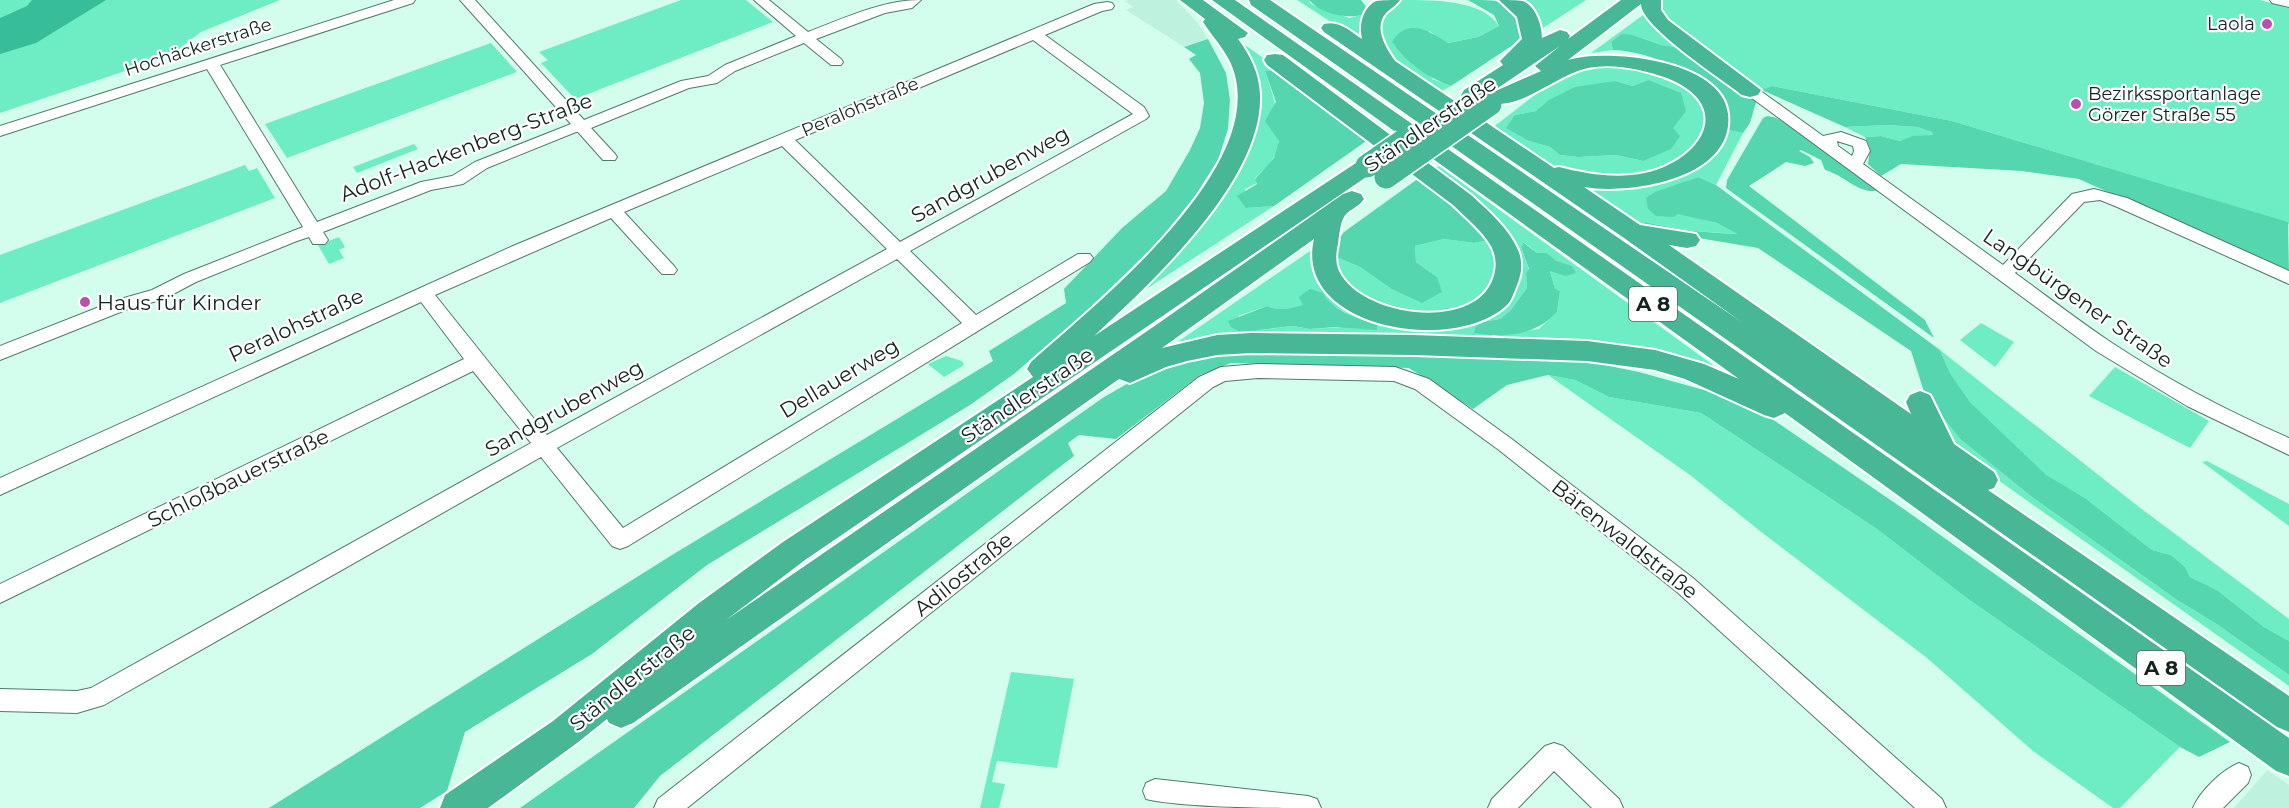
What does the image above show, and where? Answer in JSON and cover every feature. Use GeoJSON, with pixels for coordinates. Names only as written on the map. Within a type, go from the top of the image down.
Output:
{"type":"FeatureCollection","features":[{"type":"Feature","properties":{"kind":"highway","name":"A 8"},"geometry":{"type":"LineString","coordinates":[[1222,0],[1849,443],[2289,759]]}},
{"type":"Feature","properties":{"kind":"highway","name":"A 8"},"geometry":{"type":"LineString","coordinates":[[1256,0],[2289,716]]}},
{"type":"Feature","properties":{"kind":"highway"},"geometry":{"type":"LineString","coordinates":[[1286,0],[1529,160],[1942,450],[2008,498],[2041,543]]}},
{"type":"Feature","properties":{"kind":"highway"},"geometry":{"type":"LineString","coordinates":[[1386,64],[1373,45],[1369,31],[1377,10],[1390,0]]}},
{"type":"Feature","properties":{"kind":"highway"},"geometry":{"type":"LineString","coordinates":[[1509,0],[1524,11],[1533,29],[1532,40],[1499,72],[1489,94],[1517,94],[1556,70],[1590,61],[1613,59],[1657,67],[1689,81],[1708,96],[1718,116],[1716,131],[1707,148],[1690,162],[1667,174],[1642,181],[1616,184],[1576,180],[1529,160]]}},
{"type":"Feature","properties":{"kind":"highway","name":"Ständlerstraße"},"geometry":{"type":"LineString","coordinates":[[481,804],[711,613],[794,551],[960,440],[1376,171],[1489,94],[1608,0]]}},
{"type":"Feature","properties":{"kind":"highway","name":"Ständlerstraße"},"geometry":{"type":"LineString","coordinates":[[1489,94],[1560,57],[1634,0]]}},
{"type":"Feature","properties":{"kind":"highway"},"geometry":{"type":"LineString","coordinates":[[1651,0],[1651,11],[1661,24],[1750,90]]}},
{"type":"Feature","properties":{"kind":"highway"},"geometry":{"type":"LineString","coordinates":[[1193,3],[1341,108],[1462,200],[1503,244],[1509,267],[1502,292],[1483,309],[1451,321],[1418,323],[1372,311],[1339,291],[1327,273],[1322,254],[1334,212]]}},
{"type":"Feature","properties":{"kind":"highway"},"geometry":{"type":"LineString","coordinates":[[960,440],[968,422],[1030,379],[1146,271],[1201,210],[1228,167],[1243,133],[1249,102],[1246,74],[1236,51],[1222,31],[1193,3]]}},
{"type":"Feature","properties":{"kind":"highway","name":"Ständlerstraße"},"geometry":{"type":"LineString","coordinates":[[481,804],[1063,404],[1334,212],[1376,171]]}},
{"type":"Feature","properties":{"kind":"highway"},"geometry":{"type":"LineString","coordinates":[[1633,232],[1687,240]]}},
{"type":"Feature","properties":{"kind":"highway"},"geometry":{"type":"LineString","coordinates":[[1063,404],[1097,394],[1126,375],[1156,360],[1217,345],[1251,343],[1414,345],[1587,351],[1655,360],[1694,371],[1742,391],[1849,443]]}},
{"type":"Feature","properties":{"kind":"highway"},"geometry":{"type":"LineString","coordinates":[[1920,402],[1942,450]]}},
{"type":"Feature","properties":{"kind":"street","name":"Hochäckerstraße"},"geometry":{"type":"LineString","coordinates":[[0,131],[408,0]]}},
{"type":"Feature","properties":{"kind":"street"},"geometry":{"type":"LineString","coordinates":[[467,0],[609,157]]}},
{"type":"Feature","properties":{"kind":"street"},"geometry":{"type":"LineString","coordinates":[[761,0],[836,62]]}},
{"type":"Feature","properties":{"kind":"street","name":"Adolf-Hackenberg-Straße"},"geometry":{"type":"LineString","coordinates":[[0,352],[123,304],[159,295],[190,278],[316,235],[427,186],[457,180],[481,165],[686,84],[712,80],[730,68],[882,9],[907,5],[914,0]]}},
{"type":"Feature","properties":{"kind":"street"},"geometry":{"type":"LineString","coordinates":[[2277,0],[2289,3]]}},
{"type":"Feature","properties":{"kind":"street","name":"Peralohstraße"},"geometry":{"type":"LineString","coordinates":[[0,487],[423,292],[1034,33],[1099,7],[1107,6]]}},
{"type":"Feature","properties":{"kind":"street","name":"Sandgrubenweg"},"geometry":{"type":"LineString","coordinates":[[0,700],[77,702],[96,697],[544,446],[1141,117],[1139,110],[1034,33]]}},
{"type":"Feature","properties":{"kind":"street"},"geometry":{"type":"LineString","coordinates":[[211,63],[316,235]]}},
{"type":"Feature","properties":{"kind":"street","name":"Langbürgener Straße"},"geometry":{"type":"LineString","coordinates":[[1750,90],[2103,346],[2160,383],[2219,415],[2289,447]]}},
{"type":"Feature","properties":{"kind":"street"},"geometry":{"type":"LineString","coordinates":[[784,139],[974,324]]}},
{"type":"Feature","properties":{"kind":"street"},"geometry":{"type":"LineString","coordinates":[[2003,275],[2078,198],[2089,194],[2121,202],[2289,278]]}},
{"type":"Feature","properties":{"kind":"street"},"geometry":{"type":"LineString","coordinates":[[613,210],[668,270]]}},
{"type":"Feature","properties":{"kind":"street","name":"Dellauerweg"},"geometry":{"type":"LineString","coordinates":[[544,446],[620,540],[1084,258]]}},
{"type":"Feature","properties":{"kind":"street"},"geometry":{"type":"LineString","coordinates":[[423,292],[544,446]]}},
{"type":"Feature","properties":{"kind":"street","name":"Schloßbauerstraße"},"geometry":{"type":"LineString","coordinates":[[0,594],[476,362]]}},
{"type":"Feature","properties":{"kind":"street","name":"Adilostraße"},"geometry":{"type":"LineString","coordinates":[[667,808],[1206,382],[1221,374],[1237,370],[1270,371]]}},
{"type":"Feature","properties":{"kind":"street","name":"Bärenwaldstraße"},"geometry":{"type":"LineString","coordinates":[[1270,371],[1395,374],[1422,384],[1506,445],[1685,585],[1933,808]]}},
{"type":"Feature","properties":{"kind":"street"},"geometry":{"type":"LineString","coordinates":[[1501,808],[1554,754],[1610,808]]}},
{"type":"Feature","properties":{"kind":"street"},"geometry":{"type":"LineString","coordinates":[[2206,808],[2239,775]]}},
{"type":"Feature","properties":{"kind":"street"},"geometry":{"type":"LineString","coordinates":[[1155,791],[1308,808]]}},
{"type":"Feature","properties":{"kind":"shaded area"},"geometry":{"type":"Polygon","coordinates":[[[0,0],[280,0],[201,32],[170,56],[0,113],[0,0]]]}},
{"type":"Feature","properties":{"kind":"shaded area"},"geometry":{"type":"Polygon","coordinates":[[[32,0],[106,0],[36,43],[0,54],[0,18],[27,6],[32,0]]]}},
{"type":"Feature","properties":{"kind":"shaded area"},"geometry":{"type":"Polygon","coordinates":[[[681,0],[746,0],[773,22],[575,99],[541,63],[548,60],[539,52],[681,0]]]}},
{"type":"Feature","properties":{"kind":"shaded area"},"geometry":{"type":"Polygon","coordinates":[[[1176,0],[1197,22],[1208,39],[1184,47],[1126,10],[1133,7],[1125,1],[1176,0]]]}},
{"type":"Feature","properties":{"kind":"shaded area"},"geometry":{"type":"Polygon","coordinates":[[[1297,0],[1309,0],[1311,4],[1349,18],[1362,15],[1362,42],[1297,0]]]}},
{"type":"Feature","properties":{"kind":"shaded area"},"geometry":{"type":"Polygon","coordinates":[[[1309,0],[1361,0],[1367,8],[1362,15],[1341,16],[1320,9],[1309,0]]]}},
{"type":"Feature","properties":{"kind":"shaded area"},"geometry":{"type":"Polygon","coordinates":[[[1402,0],[1443,1],[1470,6],[1492,17],[1499,26],[1478,37],[1447,43],[1429,31],[1432,79],[1451,86],[1437,94],[1405,71],[1380,46],[1382,19],[1389,9],[1402,0]]]}},
{"type":"Feature","properties":{"kind":"shaded area"},"geometry":{"type":"Polygon","coordinates":[[[1468,0],[1506,4],[1515,15],[1522,36],[1513,45],[1451,86],[1418,68],[1392,42],[1398,34],[1411,28],[1426,31],[1448,43],[1478,37],[1499,26],[1494,15],[1468,0]]]}},
{"type":"Feature","properties":{"kind":"shaded area"},"geometry":{"type":"Polygon","coordinates":[[[1520,0],[1586,0],[1543,28],[1530,9],[1520,0]]]}},
{"type":"Feature","properties":{"kind":"shaded area","name":"Bezirkssportanlage Görzer Straße 55"},"geometry":{"type":"Polygon","coordinates":[[[1657,0],[2260,0],[2289,8],[2289,225],[2287,222],[1952,121],[1772,86],[1761,91],[1675,31],[1660,14],[1657,0]]]}},
{"type":"Feature","properties":{"kind":"shaded area"},"geometry":{"type":"Polygon","coordinates":[[[1646,13],[1656,29],[1681,48],[1661,45],[1633,35],[1611,42],[1613,50],[1591,53],[1646,13]]]}},
{"type":"Feature","properties":{"kind":"shaded area"},"geometry":{"type":"Polygon","coordinates":[[[1622,34],[1681,48],[1757,99],[1750,123],[1743,133],[1729,130],[1726,127],[1727,107],[1691,75],[1661,60],[1613,50],[1611,42],[1622,34]]]}},
{"type":"Feature","properties":{"kind":"shaded area"},"geometry":{"type":"Polygon","coordinates":[[[1208,39],[1226,73],[1230,100],[1228,129],[1218,160],[1195,196],[1159,241],[1085,313],[1014,374],[970,405],[707,565],[592,654],[465,732],[447,791],[420,808],[269,808],[672,555],[993,361],[989,351],[1066,303],[1064,289],[1122,228],[1166,191],[1190,150],[1200,128],[1204,103],[1200,73],[1189,59],[1196,55],[1184,47],[1208,39]]]}},
{"type":"Feature","properties":{"kind":"shaded area"},"geometry":{"type":"Polygon","coordinates":[[[491,43],[517,72],[287,158],[265,124],[491,43]]]}},
{"type":"Feature","properties":{"kind":"shaded area"},"geometry":{"type":"Polygon","coordinates":[[[1242,43],[1279,69],[1265,71],[1277,114],[1278,148],[1270,163],[1255,178],[1257,183],[1245,189],[1246,208],[1274,206],[1140,293],[1136,291],[1247,148],[1240,44],[1242,43]]]}},
{"type":"Feature","properties":{"kind":"shaded area"},"geometry":{"type":"Polygon","coordinates":[[[1609,64],[1652,70],[1692,90],[1709,114],[1699,144],[1684,158],[1663,170],[1612,180],[1557,169],[1535,158],[1492,128],[1546,87],[1592,67],[1609,64]],[[1648,80],[1633,86],[1615,81],[1536,111],[1515,115],[1529,141],[1550,147],[1560,155],[1578,157],[1616,155],[1643,161],[1673,128],[1648,80]]]}},
{"type":"Feature","properties":{"kind":"shaded area"},"geometry":{"type":"Polygon","coordinates":[[[1279,69],[1372,137],[1274,206],[1246,208],[1237,196],[1257,184],[1255,179],[1274,158],[1279,141],[1265,121],[1276,102],[1265,71],[1279,69]]]}},
{"type":"Feature","properties":{"kind":"shaded area"},"geometry":{"type":"Polygon","coordinates":[[[1648,80],[1681,93],[1686,111],[1673,128],[1680,136],[1671,149],[1643,161],[1616,155],[1578,157],[1560,155],[1550,147],[1529,141],[1506,128],[1515,115],[1536,111],[1549,100],[1575,87],[1615,81],[1633,86],[1648,80]]]}},
{"type":"Feature","properties":{"kind":"shaded area"},"geometry":{"type":"Polygon","coordinates":[[[1772,86],[1952,121],[2288,222],[2289,274],[2079,179],[2022,171],[1901,164],[1881,176],[1868,164],[1870,148],[1865,137],[1881,136],[1900,141],[1913,136],[1933,135],[1932,132],[1917,127],[1887,125],[1845,127],[1762,90],[1772,86]]]}},
{"type":"Feature","properties":{"kind":"shaded area"},"geometry":{"type":"Polygon","coordinates":[[[1767,116],[1802,130],[1882,190],[1859,188],[1825,170],[1821,160],[1801,150],[1799,151],[1810,157],[1814,163],[1805,166],[1786,162],[1749,186],[1925,320],[1934,338],[1726,188],[1727,180],[1763,118],[1767,116]]]}},
{"type":"Feature","properties":{"kind":"shaded area"},"geometry":{"type":"Polygon","coordinates":[[[1887,125],[1917,127],[1932,132],[1933,135],[1900,141],[1881,136],[1865,137],[1845,127],[1887,125]]]}},
{"type":"Feature","properties":{"kind":"shaded area"},"geometry":{"type":"Polygon","coordinates":[[[1726,127],[1729,130],[1743,133],[1716,185],[1698,177],[1684,182],[1674,217],[1678,213],[1717,223],[1740,234],[1693,231],[1646,222],[1644,229],[1580,187],[1629,190],[1666,182],[1689,168],[1726,127]]]}},
{"type":"Feature","properties":{"kind":"shaded area"},"geometry":{"type":"Polygon","coordinates":[[[414,144],[418,149],[357,173],[353,167],[414,144]]]}},
{"type":"Feature","properties":{"kind":"shaded area"},"geometry":{"type":"Polygon","coordinates":[[[245,165],[249,171],[257,168],[275,198],[0,303],[0,255],[245,165]]]}},
{"type":"Feature","properties":{"kind":"shaded area"},"geometry":{"type":"Polygon","coordinates":[[[1439,166],[1713,365],[1711,367],[1637,348],[1523,338],[1294,332],[1238,334],[1182,343],[1179,341],[1310,251],[1313,268],[1319,281],[1327,293],[1342,305],[1443,327],[1520,268],[1434,170],[1439,166]],[[1525,243],[1521,247],[1529,270],[1526,273],[1527,288],[1510,311],[1500,319],[1482,322],[1493,336],[1539,329],[1557,312],[1560,291],[1555,290],[1550,270],[1555,261],[1547,253],[1537,253],[1525,243]],[[1327,302],[1288,309],[1267,306],[1238,316],[1258,330],[1293,326],[1310,329],[1376,325],[1357,319],[1327,302]]]}},
{"type":"Feature","properties":{"kind":"shaded area"},"geometry":{"type":"Polygon","coordinates":[[[1698,177],[1716,185],[1940,350],[1950,373],[1970,402],[2046,475],[2085,498],[2152,550],[2171,555],[2185,567],[2190,577],[2217,590],[2264,627],[2289,641],[2289,675],[2215,623],[2177,600],[2032,497],[1960,439],[1925,395],[1911,351],[1758,248],[1645,229],[1642,224],[1646,222],[1692,231],[1738,234],[1717,223],[1678,214],[1674,217],[1656,216],[1648,209],[1646,198],[1655,192],[1698,177]]]}},
{"type":"Feature","properties":{"kind":"shaded area"},"geometry":{"type":"Polygon","coordinates":[[[1419,178],[1456,206],[1488,240],[1474,243],[1444,239],[1415,246],[1416,262],[1437,277],[1442,292],[1422,303],[1390,288],[1360,267],[1334,256],[1336,243],[1344,232],[1419,178]]]}},
{"type":"Feature","properties":{"kind":"shaded area"},"geometry":{"type":"Polygon","coordinates":[[[339,237],[345,247],[339,250],[344,258],[329,264],[318,245],[339,237]]]}},
{"type":"Feature","properties":{"kind":"shaded area"},"geometry":{"type":"Polygon","coordinates":[[[1444,239],[1474,243],[1488,240],[1497,266],[1492,286],[1475,300],[1450,309],[1422,311],[1393,308],[1367,299],[1347,285],[1334,256],[1360,267],[1390,288],[1437,277],[1416,262],[1415,246],[1444,239]]]}},
{"type":"Feature","properties":{"kind":"shaded area"},"geometry":{"type":"Polygon","coordinates":[[[1524,243],[1537,253],[1547,253],[1556,261],[1572,266],[1576,273],[1566,276],[1550,271],[1555,289],[1560,291],[1557,312],[1529,331],[1508,335],[1474,333],[1476,326],[1482,322],[1500,319],[1510,311],[1527,288],[1526,273],[1529,269],[1521,247],[1524,243]]]}},
{"type":"Feature","properties":{"kind":"shaded area"},"geometry":{"type":"Polygon","coordinates":[[[1310,289],[1323,293],[1332,304],[1346,313],[1377,325],[1377,330],[1336,327],[1310,329],[1293,326],[1240,332],[1231,327],[1228,321],[1267,306],[1285,309],[1303,305],[1299,297],[1310,289]]]}},
{"type":"Feature","properties":{"kind":"shaded area"},"geometry":{"type":"Polygon","coordinates":[[[1981,323],[2014,342],[1995,367],[1960,340],[1981,323]]]}},
{"type":"Feature","properties":{"kind":"shaded area"},"geometry":{"type":"Polygon","coordinates":[[[1940,350],[2139,507],[2289,619],[2289,641],[2264,627],[2217,590],[2190,577],[2185,567],[2171,555],[2152,550],[2085,498],[2046,476],[1970,402],[1950,373],[1940,350]]]}},
{"type":"Feature","properties":{"kind":"shaded area"},"geometry":{"type":"Polygon","coordinates":[[[1263,351],[1575,359],[1639,372],[1722,395],[1772,419],[1908,512],[2230,742],[2199,757],[2180,747],[1968,599],[1877,529],[1701,413],[1609,397],[1575,380],[1548,375],[1507,385],[1473,409],[1409,368],[1231,363],[1200,375],[1116,439],[1079,435],[1068,443],[1074,456],[660,776],[634,808],[520,808],[1104,397],[1155,371],[1216,357],[1263,351]]]}},
{"type":"Feature","properties":{"kind":"shaded area"},"geometry":{"type":"Polygon","coordinates":[[[946,356],[962,361],[964,365],[944,377],[928,364],[946,356]]]}},
{"type":"Feature","properties":{"kind":"shaded area"},"geometry":{"type":"Polygon","coordinates":[[[2115,367],[2209,421],[2190,448],[2089,396],[2115,367]]]}},
{"type":"Feature","properties":{"kind":"shaded area"},"geometry":{"type":"Polygon","coordinates":[[[1548,375],[1575,380],[1609,397],[1701,413],[1877,529],[1968,599],[2180,747],[2120,808],[2113,808],[2033,751],[1927,658],[1690,475],[1548,375]]]}},
{"type":"Feature","properties":{"kind":"shaded area"},"geometry":{"type":"Polygon","coordinates":[[[1925,395],[1960,439],[2032,497],[2177,600],[2215,623],[2289,675],[2289,686],[1957,451],[1925,395]]]}},
{"type":"Feature","properties":{"kind":"shaded area"},"geometry":{"type":"Polygon","coordinates":[[[2207,461],[2289,504],[2289,526],[2202,462],[2207,461]]]}},
{"type":"Feature","properties":{"kind":"shaded area"},"geometry":{"type":"Polygon","coordinates":[[[1011,672],[1074,679],[1057,768],[997,761],[992,782],[1005,784],[999,808],[980,808],[1011,672]]]}},
{"type":"Feature","properties":{"kind":"shaded area"},"geometry":{"type":"Polygon","coordinates":[[[2267,770],[2289,785],[2289,808],[2234,808],[2267,770]]]}},
{"type":"Feature","properties":{"kind":"place","name":"Laola"},"geometry":{"type":"Point","coordinates":[2267,24]}},
{"type":"Feature","properties":{"kind":"place","name":"Bezirkssportanlage Görzer Straße 55"},"geometry":{"type":"Point","coordinates":[2076,104]}},
{"type":"Feature","properties":{"kind":"place","name":"Haus für Kinder"},"geometry":{"type":"Point","coordinates":[85,302]}}]}
